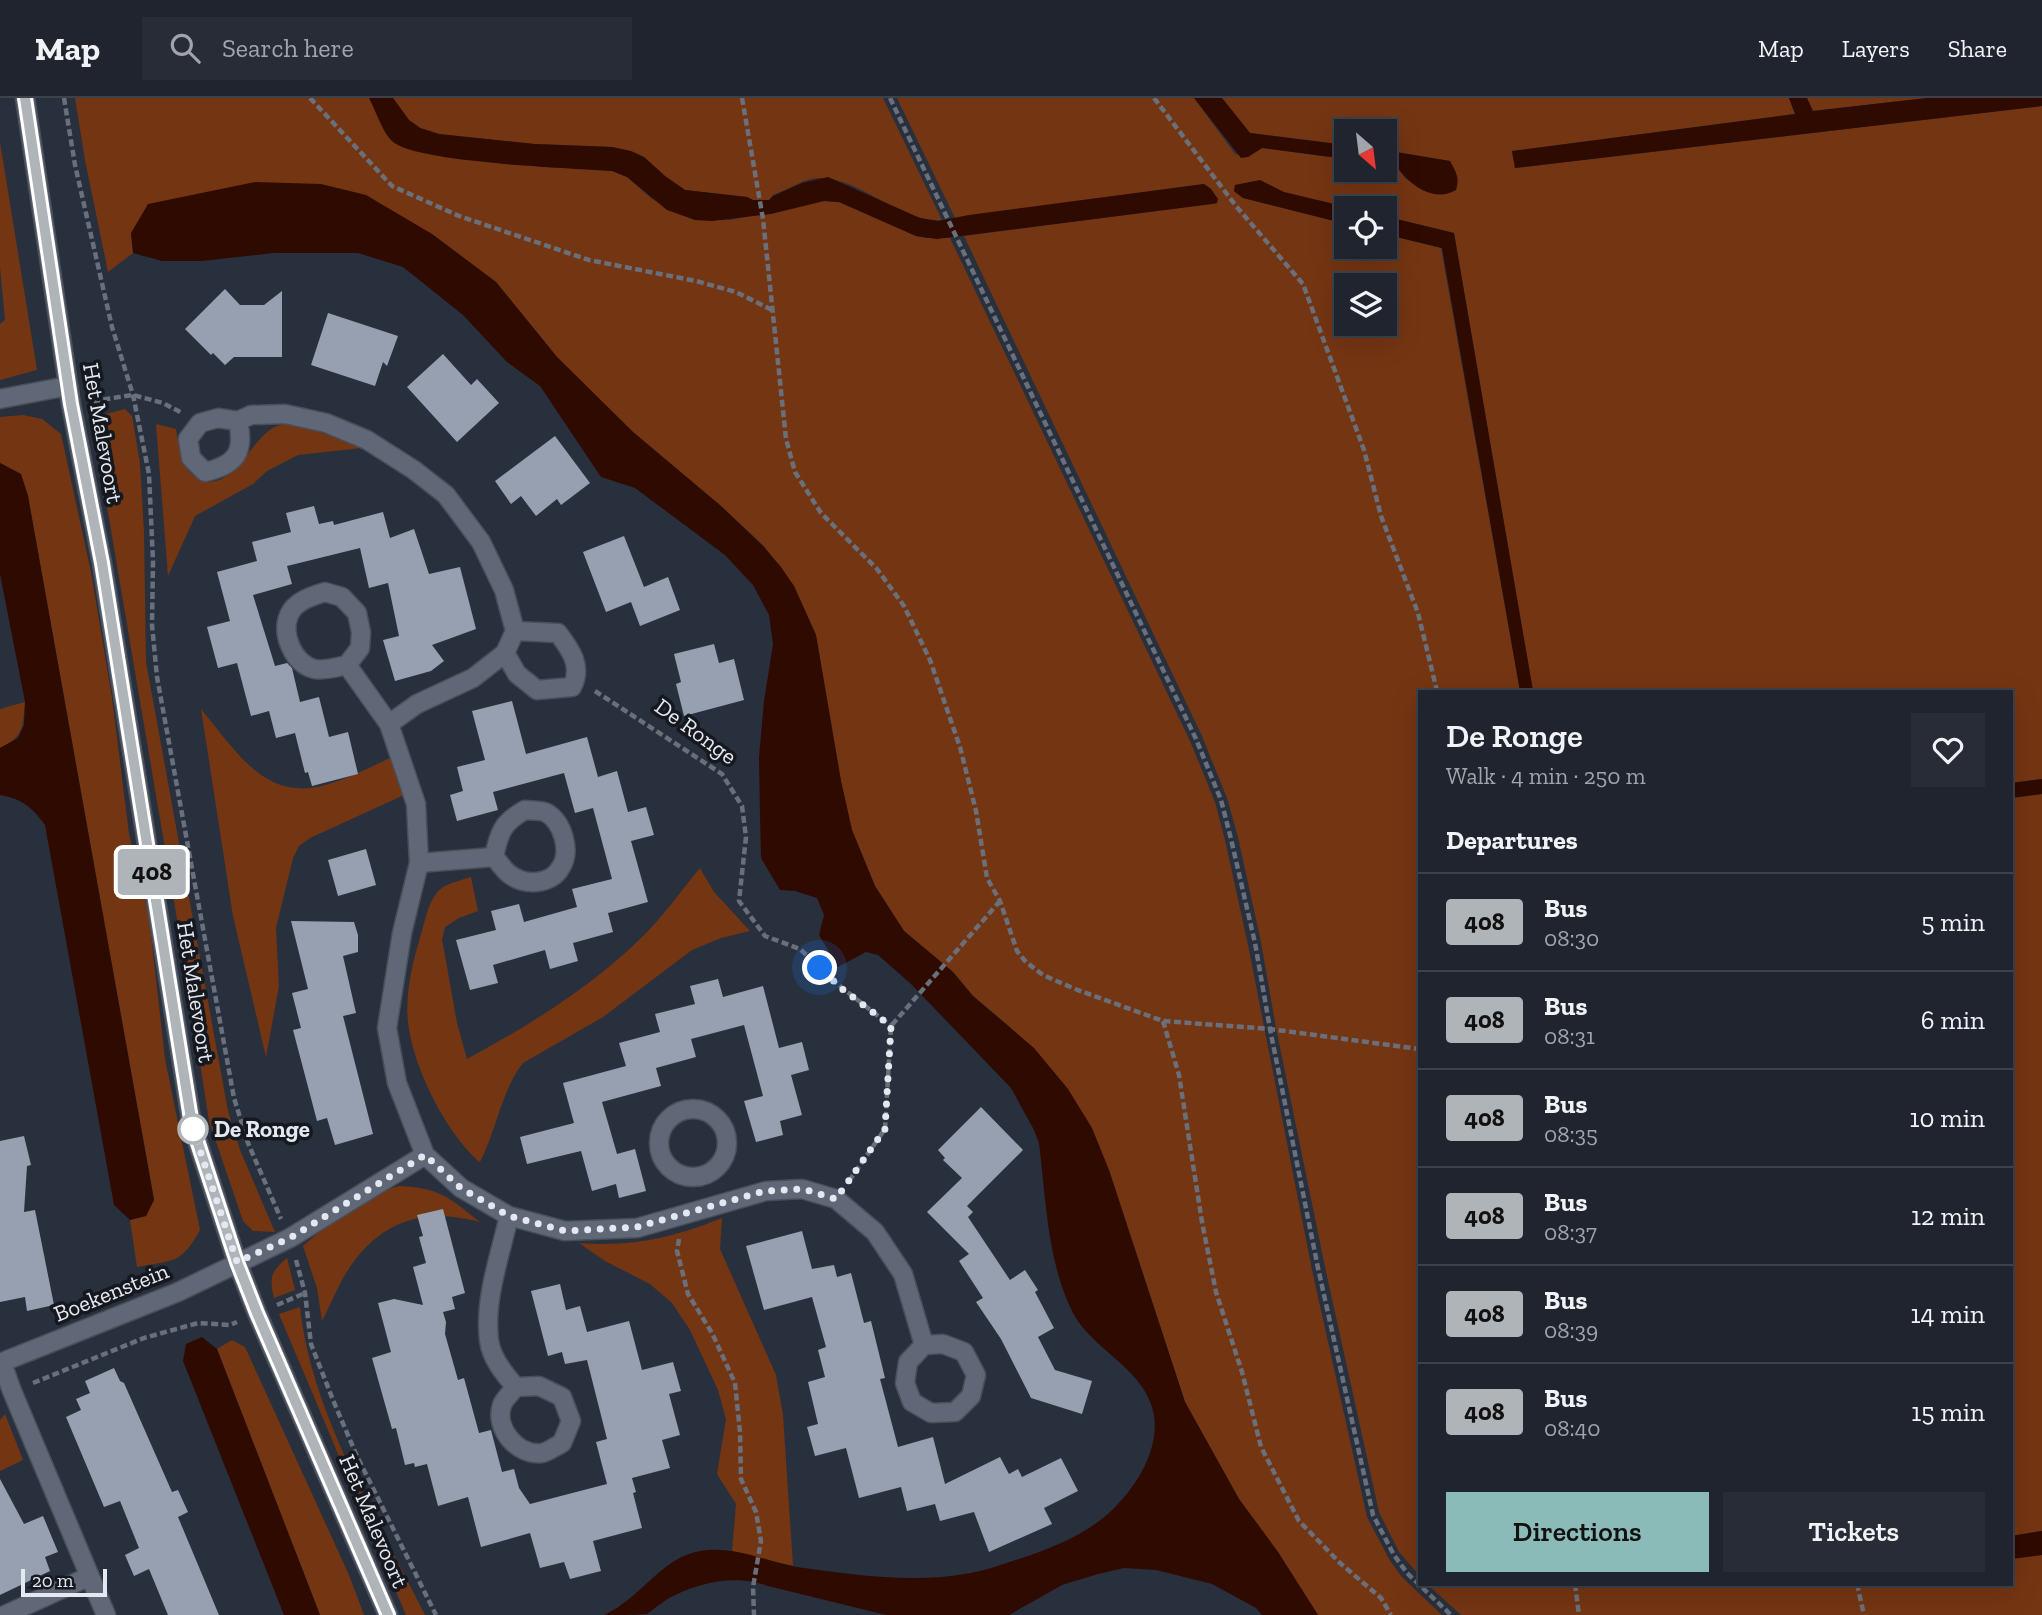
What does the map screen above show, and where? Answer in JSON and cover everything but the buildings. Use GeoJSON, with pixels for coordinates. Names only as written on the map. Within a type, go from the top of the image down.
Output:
{"type":"FeatureCollection","features":[{"type":"Feature","properties":{"kind":"street","name":"Het Malevoort"},"geometry":{"type":"LineString","coordinates":[[25,98],[68,386],[102,563],[192,1125],[237,1262],[257,1313],[387,1615]]}},
{"type":"Feature","properties":{"kind":"street"},"geometry":{"type":"LineString","coordinates":[[0,399],[68,386]]}},
{"type":"Feature","properties":{"kind":"street"},"geometry":{"type":"LineString","coordinates":[[238,421],[242,437],[240,453],[223,468],[205,472],[191,458],[188,439],[200,423],[218,418],[238,421],[251,415],[285,414],[326,423],[367,440],[414,470],[446,495],[481,542],[504,590],[515,631],[505,653],[473,678],[417,704],[390,724]]}},
{"type":"Feature","properties":{"kind":"street"},"geometry":{"type":"LineString","coordinates":[[325,592],[342,597],[357,613],[361,632],[359,648],[347,665],[314,669],[298,659],[286,636],[289,614],[305,598],[325,592]]}},
{"type":"Feature","properties":{"kind":"street"},"geometry":{"type":"LineString","coordinates":[[505,653],[517,674],[537,690],[572,687],[576,679],[575,655],[558,633],[515,631]]}},
{"type":"Feature","properties":{"kind":"street"},"geometry":{"type":"LineString","coordinates":[[347,665],[390,724],[416,804],[419,863],[402,933],[387,1028],[397,1083],[425,1155],[461,1188],[509,1216],[565,1231],[637,1227],[765,1191],[803,1189],[836,1199],[875,1231],[903,1274],[924,1345]]}},
{"type":"Feature","properties":{"kind":"street"},"geometry":{"type":"LineString","coordinates":[[525,810],[546,812],[560,827],[566,847],[562,867],[549,880],[527,883],[509,874],[494,856],[498,837],[509,819],[525,810]]}},
{"type":"Feature","properties":{"kind":"street"},"geometry":{"type":"LineString","coordinates":[[419,863],[494,856]]}},
{"type":"Feature","properties":{"kind":"street"},"geometry":{"type":"LineString","coordinates":[[237,1262],[290,1238],[425,1155]]}},
{"type":"Feature","properties":{"kind":"street"},"geometry":{"type":"LineString","coordinates":[[699,1178],[703,1208]]}},
{"type":"Feature","properties":{"kind":"street"},"geometry":{"type":"LineString","coordinates":[[509,1216],[491,1294],[489,1342],[502,1371],[516,1387]]}},
{"type":"Feature","properties":{"kind":"street","name":"Boekenstein"},"geometry":{"type":"LineString","coordinates":[[106,1615],[1,1363],[178,1292],[237,1262]]}},
{"type":"Feature","properties":{"kind":"street"},"geometry":{"type":"LineString","coordinates":[[943,1344],[964,1352],[976,1375],[971,1396],[955,1412],[931,1413],[912,1402],[905,1383],[908,1362],[924,1345],[943,1344]]}},
{"type":"Feature","properties":{"kind":"street"},"geometry":{"type":"LineString","coordinates":[[5,1615],[88,1577]]}},
{"type":"Feature","properties":{"kind":"path"},"geometry":{"type":"LineString","coordinates":[[64,98],[75,165],[108,314],[133,395],[149,474],[153,562],[152,625],[158,677],[234,1098],[248,1143],[290,1238],[305,1293],[311,1344],[356,1454],[436,1615]]}},
{"type":"Feature","properties":{"kind":"path"},"geometry":{"type":"LineString","coordinates":[[310,98],[392,186],[460,216],[589,260],[696,281],[736,292],[772,310]]}},
{"type":"Feature","properties":{"kind":"path"},"geometry":{"type":"LineString","coordinates":[[742,98],[760,194],[786,439],[795,472],[821,513],[877,569],[897,597],[925,649],[960,747],[976,811],[987,878],[1000,901],[1017,951],[1043,975],[1163,1021],[1270,1029],[1418,1049]]}},
{"type":"Feature","properties":{"kind":"path"},"geometry":{"type":"LineString","coordinates":[[890,98],[1190,726],[1221,800],[1255,943],[1318,1268],[1373,1515],[1382,1535],[1401,1564],[1418,1581]]}},
{"type":"Feature","properties":{"kind":"path"},"geometry":{"type":"LineString","coordinates":[[1154,98],[1236,206],[1303,284],[1364,450],[1381,516],[1418,613],[1437,690]]}},
{"type":"Feature","properties":{"kind":"path"},"geometry":{"type":"LineString","coordinates":[[71,404],[133,395],[163,403],[200,423]]}},
{"type":"Feature","properties":{"kind":"path","name":"De Ronge"},"geometry":{"type":"LineString","coordinates":[[576,679],[722,774],[742,806],[746,837],[739,901],[765,936],[800,949],[841,988],[891,1026]]}},
{"type":"Feature","properties":{"kind":"path"},"geometry":{"type":"LineString","coordinates":[[836,1199],[885,1129],[891,1026],[1000,901]]}},
{"type":"Feature","properties":{"kind":"path"},"geometry":{"type":"LineString","coordinates":[[1163,1021],[1179,1075],[1216,1292],[1242,1372],[1261,1447],[1299,1521],[1340,1563],[1381,1598],[1391,1615]]}},
{"type":"Feature","properties":{"kind":"path"},"geometry":{"type":"LineString","coordinates":[[683,1213],[677,1251],[688,1294],[712,1333],[735,1383],[741,1479],[755,1513],[761,1541],[753,1587],[754,1615]]}},
{"type":"Feature","properties":{"kind":"path"},"geometry":{"type":"LineString","coordinates":[[12,1391],[144,1338],[198,1323],[230,1325],[305,1293]]}},
{"type":"Feature","properties":{"kind":"path"},"geometry":{"type":"LineString","coordinates":[[1423,1586],[1451,1615]]}},
{"type":"Feature","properties":{"kind":"path"},"geometry":{"type":"LineString","coordinates":[[1575,1586],[1579,1615]]}},
{"type":"Feature","properties":{"kind":"path"},"geometry":{"type":"LineString","coordinates":[[1857,1586],[1864,1615]]}},
{"type":"Feature","properties":{"kind":"shaded area"},"geometry":{"type":"Polygon","coordinates":[[[75,98],[369,98],[392,141],[504,164],[612,171],[627,177],[652,199],[695,220],[730,220],[824,201],[839,202],[916,236],[950,238],[1190,741],[1215,802],[1248,945],[1312,1270],[1367,1517],[1389,1559],[1402,1577],[1442,1615],[1318,1615],[1278,1552],[1239,1499],[1185,1402],[1109,1170],[1010,1027],[973,996],[953,972],[904,931],[875,886],[852,830],[816,635],[794,586],[764,546],[633,432],[557,357],[496,282],[432,234],[131,233],[133,253],[108,272],[75,98]]]}},
{"type":"Feature","properties":{"kind":"shaded area"},"geometry":{"type":"Polygon","coordinates":[[[369,98],[393,98],[409,120],[420,128],[439,134],[535,144],[612,147],[644,157],[685,190],[753,200],[769,200],[802,183],[828,177],[920,218],[938,221],[1204,184],[1218,199],[1217,203],[1212,204],[937,239],[916,236],[839,202],[824,201],[771,214],[712,221],[695,220],[667,210],[627,177],[612,171],[461,159],[430,155],[406,148],[389,137],[369,98]]]}},
{"type":"Feature","properties":{"kind":"shaded area"},"geometry":{"type":"Polygon","coordinates":[[[393,98],[883,98],[942,220],[910,215],[851,185],[819,178],[773,195],[769,200],[685,190],[644,157],[630,151],[612,147],[535,144],[439,134],[420,128],[409,120],[393,98]]]}},
{"type":"Feature","properties":{"kind":"shaded area"},"geometry":{"type":"Polygon","coordinates":[[[897,98],[1194,98],[1235,154],[1248,157],[1262,148],[1334,157],[1334,182],[1397,182],[1397,167],[1405,178],[1424,191],[1450,161],[1397,152],[1397,119],[1334,119],[1334,144],[1250,133],[1222,98],[1789,98],[1795,114],[1512,151],[1515,168],[2042,106],[2042,779],[2013,783],[2013,690],[1533,690],[1454,233],[1397,219],[1397,196],[1334,196],[1334,204],[1287,193],[1258,182],[1235,185],[1234,191],[1243,198],[1334,221],[1334,259],[1397,259],[1397,237],[1441,248],[1520,690],[1418,690],[1418,1574],[1399,1552],[1379,1512],[1325,1267],[1261,942],[1227,798],[1202,736],[964,236],[1217,203],[1211,189],[1204,184],[955,218],[897,98]]]}},
{"type":"Feature","properties":{"kind":"shaded area"},"geometry":{"type":"Polygon","coordinates":[[[1194,98],[1222,98],[1250,133],[1334,144],[1334,157],[1262,148],[1248,157],[1241,158],[1194,98]]]}},
{"type":"Feature","properties":{"kind":"shaded area"},"geometry":{"type":"Polygon","coordinates":[[[1789,98],[1807,98],[1813,111],[1927,98],[2042,98],[2042,106],[1515,168],[1512,151],[1795,114],[1789,98]]]}},
{"type":"Feature","properties":{"kind":"shaded area"},"geometry":{"type":"Polygon","coordinates":[[[1807,98],[1927,98],[1812,111],[1807,98]]]}},
{"type":"Feature","properties":{"kind":"shaded area"},"geometry":{"type":"Polygon","coordinates":[[[0,142],[37,370],[0,380],[0,324],[5,320],[0,267],[0,142]]]}},
{"type":"Feature","properties":{"kind":"shaded area"},"geometry":{"type":"Polygon","coordinates":[[[1397,152],[1450,161],[1456,172],[1457,186],[1456,190],[1439,194],[1423,190],[1408,180],[1397,167],[1397,152]]]}},
{"type":"Feature","properties":{"kind":"shaded area"},"geometry":{"type":"Polygon","coordinates":[[[1260,180],[1284,192],[1334,204],[1334,221],[1243,198],[1234,191],[1235,185],[1260,180]]]}},
{"type":"Feature","properties":{"kind":"shaded area"},"geometry":{"type":"Polygon","coordinates":[[[255,182],[321,184],[366,195],[432,234],[496,282],[557,357],[633,432],[721,506],[781,567],[794,586],[816,635],[852,830],[875,886],[904,931],[953,972],[973,996],[1034,1048],[1068,1089],[1092,1128],[1109,1170],[1185,1402],[1239,1499],[1278,1552],[1318,1615],[1262,1615],[1256,1608],[1212,1584],[1156,1570],[1124,1568],[1062,1585],[1009,1615],[886,1615],[756,1582],[731,1580],[705,1584],[681,1592],[647,1614],[604,1615],[630,1598],[666,1567],[693,1553],[709,1550],[743,1553],[797,1567],[906,1578],[971,1573],[1031,1555],[1066,1541],[1088,1528],[1108,1514],[1125,1496],[1146,1464],[1153,1440],[1154,1415],[1141,1385],[1082,1326],[1064,1293],[1049,1230],[1039,1143],[1011,1088],[910,983],[878,955],[866,952],[838,967],[819,935],[824,915],[817,898],[795,891],[780,890],[761,858],[759,757],[773,644],[769,615],[753,585],[725,555],[635,488],[601,477],[540,386],[507,362],[463,315],[403,267],[358,253],[274,253],[202,261],[162,261],[133,253],[131,233],[148,204],[255,182]]]}},
{"type":"Feature","properties":{"kind":"shaded area"},"geometry":{"type":"Polygon","coordinates":[[[1397,219],[1454,233],[1533,690],[1520,690],[1442,248],[1397,237],[1397,219]]]}},
{"type":"Feature","properties":{"kind":"shaded area"},"geometry":{"type":"Polygon","coordinates":[[[125,409],[132,416],[140,463],[146,662],[228,1111],[240,1150],[275,1232],[253,1231],[243,1221],[209,1121],[93,424],[99,416],[125,409]]]}},
{"type":"Feature","properties":{"kind":"shaded area"},"geometry":{"type":"Polygon","coordinates":[[[23,415],[42,419],[61,434],[91,572],[112,698],[129,834],[149,917],[165,1059],[200,1230],[187,1249],[175,1259],[137,1267],[130,1220],[146,1216],[154,1199],[28,496],[21,474],[0,463],[0,417],[23,415]]]}},
{"type":"Feature","properties":{"kind":"shaded area"},"geometry":{"type":"Polygon","coordinates":[[[156,424],[176,429],[185,465],[201,480],[213,481],[233,471],[259,440],[277,426],[307,428],[361,448],[298,455],[195,516],[168,576],[156,424]]]}},
{"type":"Feature","properties":{"kind":"shaded area"},"geometry":{"type":"Polygon","coordinates":[[[0,463],[21,474],[28,496],[154,1200],[146,1216],[130,1220],[114,1205],[45,825],[26,805],[0,795],[0,748],[18,738],[24,725],[25,702],[0,574],[0,463]]]}},
{"type":"Feature","properties":{"kind":"shaded area"},"geometry":{"type":"Polygon","coordinates":[[[25,702],[21,730],[14,740],[0,748],[0,709],[25,702]]]}},
{"type":"Feature","properties":{"kind":"shaded area"},"geometry":{"type":"Polygon","coordinates":[[[201,709],[242,758],[273,782],[291,787],[311,788],[342,780],[390,758],[404,795],[310,838],[299,846],[293,858],[276,928],[279,986],[266,1057],[233,916],[201,709]]]}},
{"type":"Feature","properties":{"kind":"shaded area"},"geometry":{"type":"Polygon","coordinates":[[[2042,779],[2042,794],[2013,798],[2013,783],[2042,779]]]}},
{"type":"Feature","properties":{"kind":"shaded area"},"geometry":{"type":"Polygon","coordinates":[[[2042,794],[2042,1531],[2013,1536],[2013,798],[2042,794]]]}},
{"type":"Feature","properties":{"kind":"shaded area"},"geometry":{"type":"Polygon","coordinates":[[[700,868],[714,892],[750,931],[721,938],[692,950],[603,1017],[523,1063],[504,1098],[486,1150],[480,1162],[477,1160],[453,1132],[432,1096],[416,1058],[408,1022],[407,1001],[412,969],[435,895],[445,886],[471,877],[478,911],[445,927],[442,939],[457,1023],[467,1059],[579,990],[621,957],[648,931],[700,868]]]}},
{"type":"Feature","properties":{"kind":"shaded area"},"geometry":{"type":"Polygon","coordinates":[[[399,1186],[425,1189],[443,1195],[480,1222],[439,1216],[404,1222],[388,1230],[359,1255],[346,1273],[322,1321],[317,1288],[303,1246],[360,1203],[399,1186]]]}},
{"type":"Feature","properties":{"kind":"shaded area"},"geometry":{"type":"Polygon","coordinates":[[[722,1218],[720,1249],[776,1375],[783,1415],[793,1566],[732,1552],[736,1504],[717,1474],[726,1419],[718,1390],[690,1330],[672,1303],[650,1284],[605,1261],[579,1243],[617,1244],[652,1240],[722,1218]]]}},
{"type":"Feature","properties":{"kind":"shaded area"},"geometry":{"type":"Polygon","coordinates":[[[287,1258],[295,1290],[274,1298],[273,1275],[287,1258]]]}},
{"type":"Feature","properties":{"kind":"shaded area"},"geometry":{"type":"Polygon","coordinates":[[[300,1307],[307,1347],[332,1426],[349,1466],[425,1615],[406,1615],[279,1314],[300,1307]]]}},
{"type":"Feature","properties":{"kind":"shaded area"},"geometry":{"type":"Polygon","coordinates":[[[202,1337],[217,1349],[320,1615],[284,1615],[183,1361],[186,1344],[202,1337]]]}},
{"type":"Feature","properties":{"kind":"shaded area"},"geometry":{"type":"Polygon","coordinates":[[[232,1340],[245,1347],[349,1575],[364,1615],[320,1615],[217,1349],[232,1340]]]}},
{"type":"Feature","properties":{"kind":"shaded area"},"geometry":{"type":"Polygon","coordinates":[[[5,1414],[23,1460],[0,1471],[0,1420],[5,1414]]]}},
{"type":"Feature","properties":{"kind":"shaded area"},"geometry":{"type":"Polygon","coordinates":[[[2042,1531],[2042,1555],[2013,1559],[2013,1536],[2042,1531]]]}},
{"type":"Feature","properties":{"kind":"shaded area"},"geometry":{"type":"Polygon","coordinates":[[[2042,1555],[2042,1615],[1461,1615],[1429,1586],[2013,1586],[2013,1559],[2042,1555]]]}},
{"type":"Feature","properties":{"kind":"bus line","name":"408"},"geometry":{"type":"LineString","coordinates":[[25,98],[71,404],[102,563],[192,1125],[237,1262],[257,1313],[388,1615]]}},
{"type":"Feature","properties":{"kind":"place","name":"De Ronge"},"geometry":{"type":"Point","coordinates":[193,1129]}},
{"type":"Feature","properties":{"kind":"route"},"geometry":{"type":"LineString","coordinates":[[193,1129],[237,1262],[290,1238],[425,1155],[461,1188],[509,1216],[565,1231],[637,1227],[765,1191],[803,1189],[836,1199],[885,1129],[891,1026],[841,988],[820,968]]}}]}
